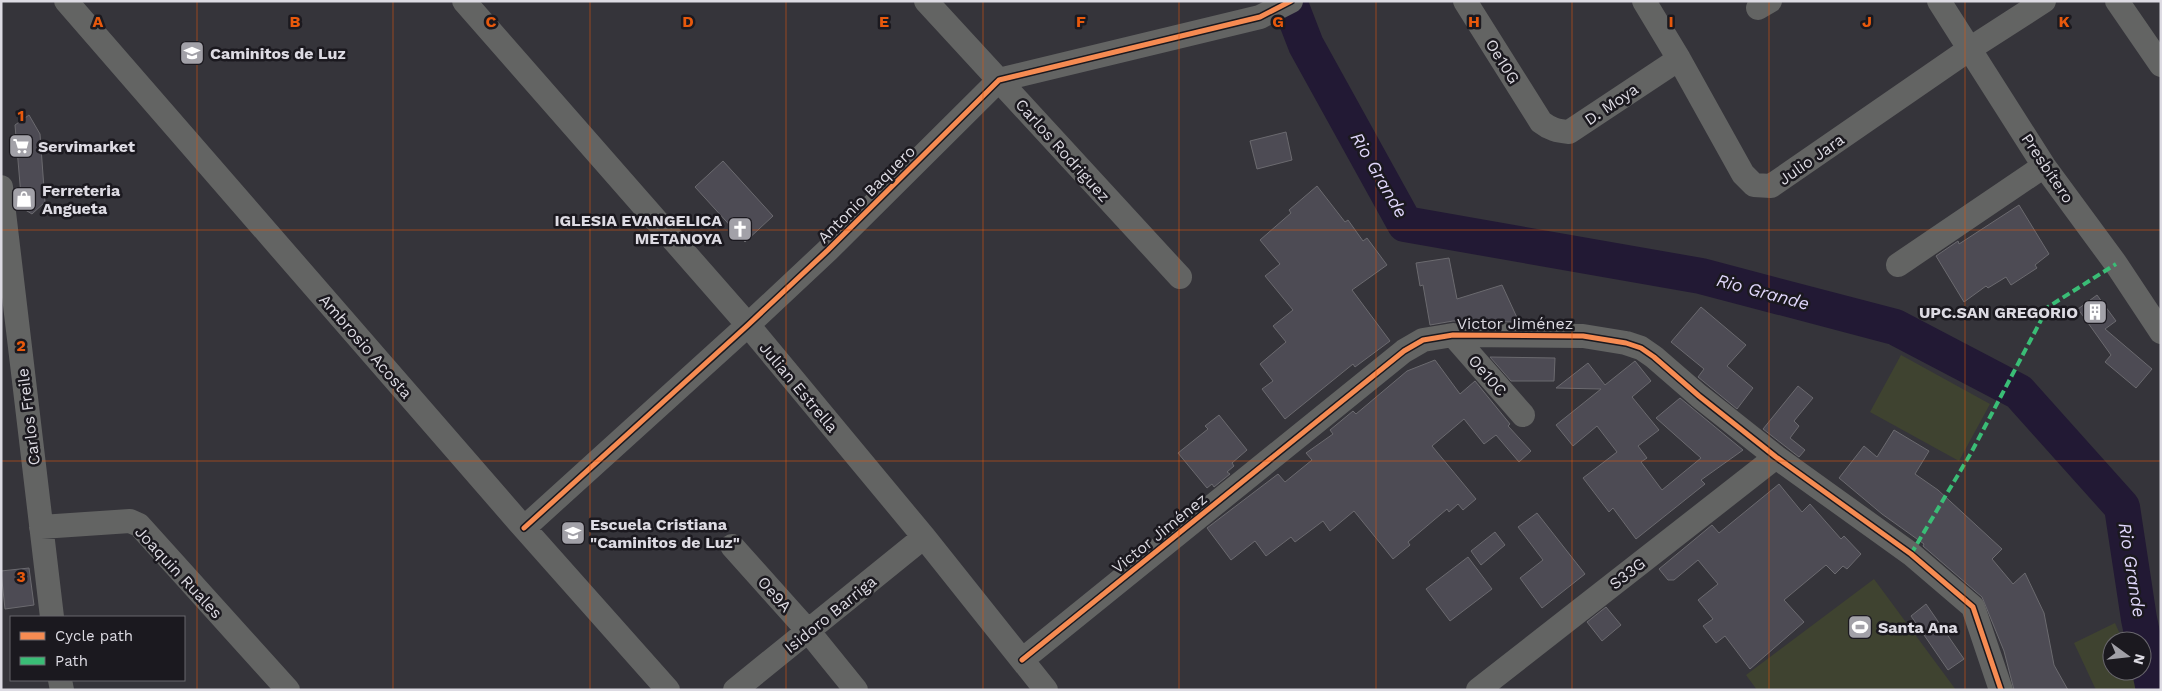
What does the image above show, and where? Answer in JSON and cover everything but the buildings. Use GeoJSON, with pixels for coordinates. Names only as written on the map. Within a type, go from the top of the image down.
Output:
{"type":"FeatureCollection","features":[{"type":"Feature","properties":{"kind":"street","name":"Ambrosio Acosta"},"geometry":{"type":"LineString","coordinates":[[66,1],[524,528],[668,690]]}},
{"type":"Feature","properties":{"kind":"street","name":"Julian Estrella"},"geometry":{"type":"LineString","coordinates":[[464,1],[748,325],[924,537],[1046,690]]}},
{"type":"Feature","properties":{"kind":"street","name":"Carlos Rodriguez"},"geometry":{"type":"LineString","coordinates":[[926,1],[1180,277]]}},
{"type":"Feature","properties":{"kind":"street"},"geometry":{"type":"LineString","coordinates":[[1000,80],[1260,17],[1291,1]]}},
{"type":"Feature","properties":{"kind":"street","name":"Oe10G"},"geometry":{"type":"LineString","coordinates":[[1465,1],[1541,122]]}},
{"type":"Feature","properties":{"kind":"street","name":"Julio Jara"},"geometry":{"type":"LineString","coordinates":[[1644,1],[1679,59],[1743,174],[1754,185],[1771,186],[1971,48],[2044,1]]}},
{"type":"Feature","properties":{"kind":"street","name":"Presbítero"},"geometry":{"type":"LineString","coordinates":[[1939,1],[1971,48],[2044,166],[2116,264],[2161,332]]}},
{"type":"Feature","properties":{"kind":"street"},"geometry":{"type":"LineString","coordinates":[[2117,1],[2161,65]]}},
{"type":"Feature","properties":{"kind":"street","name":"D. Moya"},"geometry":{"type":"LineString","coordinates":[[1541,122],[1549,128],[1569,132],[1679,59]]}},
{"type":"Feature","properties":{"kind":"street","name":"Antonio Baquero"},"geometry":{"type":"LineString","coordinates":[[524,528],[828,250],[1000,80]]}},
{"type":"Feature","properties":{"kind":"street"},"geometry":{"type":"LineString","coordinates":[[1898,265],[2044,166]]}},
{"type":"Feature","properties":{"kind":"street","name":"Carlos Freile"},"geometry":{"type":"LineString","coordinates":[[1,187],[52,616]]}},
{"type":"Feature","properties":{"kind":"street","name":"Oe10C"},"geometry":{"type":"LineString","coordinates":[[1453,335],[1522,415]]}},
{"type":"Feature","properties":{"kind":"street","name":"Victor Jiménez"},"geometry":{"type":"LineString","coordinates":[[1022,660],[1404,351],[1423,340],[1453,335],[1583,336],[1626,343],[1641,348],[1654,356],[1699,396],[1776,457],[1911,554],[1973,607],[2001,690]]}},
{"type":"Feature","properties":{"kind":"street","name":"S33G"},"geometry":{"type":"LineString","coordinates":[[1478,690],[1776,457]]}},
{"type":"Feature","properties":{"kind":"street","name":"Joaquin Ruales"},"geometry":{"type":"LineString","coordinates":[[41,527],[130,521],[139,525],[288,690]]}},
{"type":"Feature","properties":{"kind":"street","name":"Isidoro Barriga"},"geometry":{"type":"LineString","coordinates":[[735,690],[924,537]]}},
{"type":"Feature","properties":{"kind":"street","name":"Oe9A"},"geometry":{"type":"LineString","coordinates":[[732,546],[809,632],[856,690]]}},
{"type":"Feature","properties":{"kind":"green space"},"geometry":{"type":"Polygon","coordinates":[[[1901,355],[1990,404],[1959,461],[1870,412],[1901,355]]]}},
{"type":"Feature","properties":{"kind":"green space","name":"Santa Ana"},"geometry":{"type":"Polygon","coordinates":[[[1874,579],[1956,690],[1757,690],[1746,675],[1874,579]]]}},
{"type":"Feature","properties":{"kind":"green space"},"geometry":{"type":"Polygon","coordinates":[[[2115,623],[2119,631],[2102,631],[2102,681],[2142,681],[2146,690],[2096,690],[2074,643],[2115,623]]]}},
{"type":"Feature","properties":{"kind":"waterway","name":"Rio Grande"},"geometry":{"type":"LineString","coordinates":[[1289,1],[1306,45],[1405,224],[1701,276],[1895,327],[2019,392],[2122,507],[2139,619],[2154,690]]}},
{"type":"Feature","properties":{"kind":"marked path"},"geometry":{"type":"LineString","coordinates":[[1911,554],[1971,453],[2048,307],[2116,264]]}},
{"type":"Feature","properties":{"kind":"cycle path"},"geometry":{"type":"LineString","coordinates":[[524,528],[828,250],[999,80],[1260,17],[1291,1]]}},
{"type":"Feature","properties":{"kind":"cycle path"},"geometry":{"type":"LineString","coordinates":[[1022,660],[1404,351],[1423,340],[1453,335],[1583,336],[1626,343],[1641,348],[1776,457],[1911,554],[1973,607],[2001,690]]}},
{"type":"Feature","properties":{"kind":"place","name":"Caminitos de Luz"},"geometry":{"type":"Point","coordinates":[192,53]}},
{"type":"Feature","properties":{"kind":"place","name":"Servimarket"},"geometry":{"type":"Point","coordinates":[21,146]}},
{"type":"Feature","properties":{"kind":"place","name":"Ferreteria Angueta"},"geometry":{"type":"Point","coordinates":[24,199]}},
{"type":"Feature","properties":{"kind":"place","name":"IGLESIA EVANGELICA METANOYA"},"geometry":{"type":"Point","coordinates":[740,229]}},
{"type":"Feature","properties":{"kind":"place","name":"UPC.SAN GREGORIO"},"geometry":{"type":"Point","coordinates":[2095,312]}},
{"type":"Feature","properties":{"kind":"place","name":"Escuela Cristiana \"Caminitos de Luz\""},"geometry":{"type":"Point","coordinates":[573,533]}},
{"type":"Feature","properties":{"kind":"place","name":"Santa Ana"},"geometry":{"type":"Point","coordinates":[1860,627]}}]}
